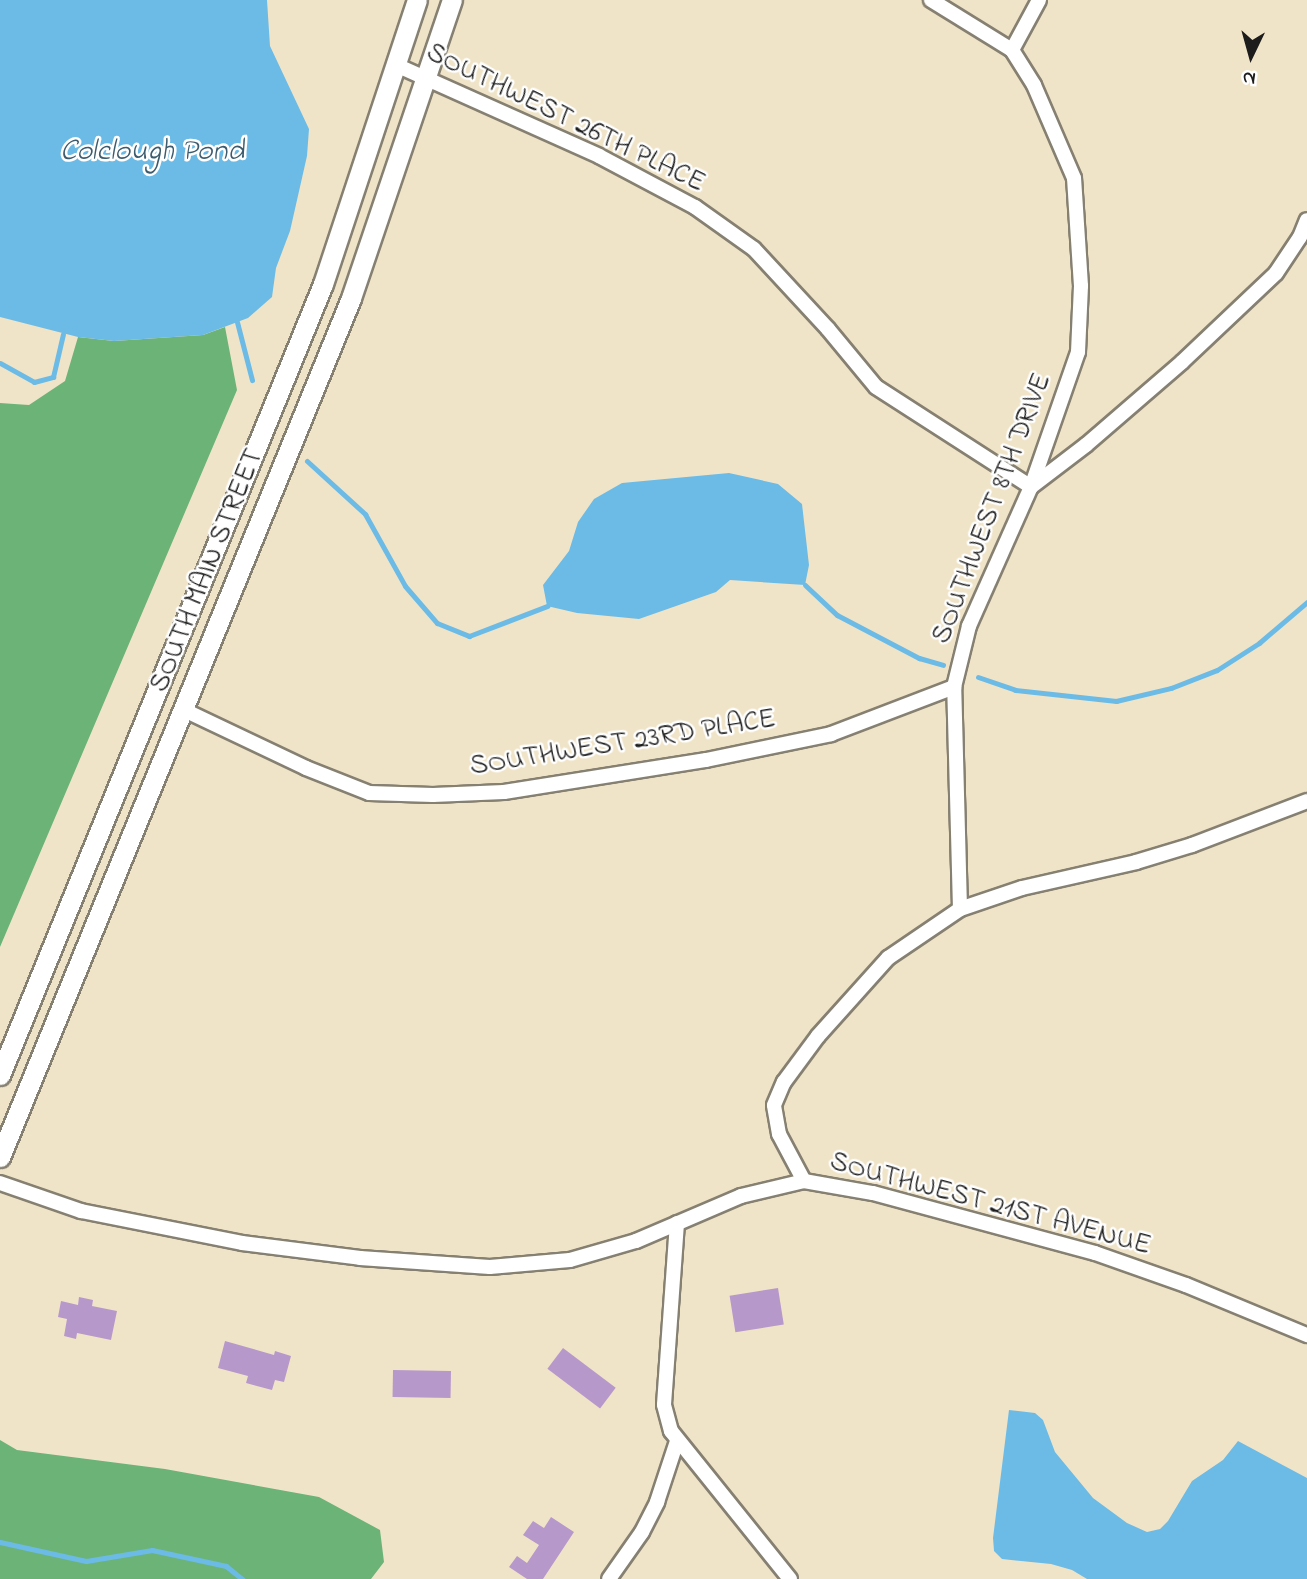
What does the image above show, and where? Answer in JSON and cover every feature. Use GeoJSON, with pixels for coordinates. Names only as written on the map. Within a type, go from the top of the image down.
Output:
{"type":"FeatureCollection","features":[{"type":"Feature","properties":{"kind":"main road","name":"SOUTH MAIN STREET"},"geometry":{"type":"LineString","coordinates":[[0,1075],[323,284],[417,0]]}},
{"type":"Feature","properties":{"kind":"main road","name":"SOUTH MAIN STREET"},"geometry":{"type":"LineString","coordinates":[[0,1157],[351,298],[452,0]]}},
{"type":"Feature","properties":{"kind":"main road"},"geometry":{"type":"LineString","coordinates":[[153,695],[182,709]]}},
{"type":"Feature","properties":{"kind":"street"},"geometry":{"type":"LineString","coordinates":[[931,0],[1012,50],[1039,0]]}},
{"type":"Feature","properties":{"kind":"street","name":"SOUTHWEST 8TH DRIVE"},"geometry":{"type":"LineString","coordinates":[[960,909],[954,687],[969,626],[1031,487],[1078,352],[1081,286],[1074,178],[1034,85],[1012,50]]}},
{"type":"Feature","properties":{"kind":"street","name":"SOUTHWEST 26TH PLACE"},"geometry":{"type":"LineString","coordinates":[[396,65],[599,156],[695,207],[754,249],[828,329],[876,387],[1031,487]]}},
{"type":"Feature","properties":{"kind":"street"},"geometry":{"type":"LineString","coordinates":[[1031,487],[1086,445],[1182,362],[1276,273],[1307,220]]}},
{"type":"Feature","properties":{"kind":"street","name":"SOUTHWEST 23RD PLACE"},"geometry":{"type":"LineString","coordinates":[[182,709],[306,768],[369,793],[433,795],[505,792],[743,753],[831,734],[954,687]]}},
{"type":"Feature","properties":{"kind":"street"},"geometry":{"type":"LineString","coordinates":[[804,1181],[779,1134],[774,1105],[784,1082],[818,1036],[888,958],[960,909],[1022,888],[1181,848],[1307,801]]}},
{"type":"Feature","properties":{"kind":"street","name":"SOUTHWEST 21ST AVENUE"},"geometry":{"type":"LineString","coordinates":[[0,1183],[81,1211],[242,1243],[359,1258],[490,1267],[570,1260],[636,1241],[741,1196],[804,1181],[873,1193],[1095,1253],[1186,1285],[1307,1335]]}},
{"type":"Feature","properties":{"kind":"street"},"geometry":{"type":"LineString","coordinates":[[677,1223],[664,1405],[677,1441],[790,1579]]}},
{"type":"Feature","properties":{"kind":"street"},"geometry":{"type":"LineString","coordinates":[[609,1579],[642,1532],[657,1502],[677,1441]]}},
{"type":"Feature","properties":{"kind":"green space"},"geometry":{"type":"Polygon","coordinates":[[[225,327],[237,390],[0,947],[0,403],[29,405],[65,381],[78,337],[114,341],[203,335],[225,327]]]}},
{"type":"Feature","properties":{"kind":"green space"},"geometry":{"type":"Polygon","coordinates":[[[0,1440],[17,1450],[165,1469],[319,1497],[380,1530],[384,1562],[371,1579],[0,1579],[0,1440]]]}},
{"type":"Feature","properties":{"kind":"water","name":"Colclough Pond"},"geometry":{"type":"Polygon","coordinates":[[[0,0],[267,0],[270,46],[309,129],[307,156],[290,231],[276,268],[272,297],[248,318],[203,335],[114,341],[78,337],[0,317],[0,0]]]}},
{"type":"Feature","properties":{"kind":"water"},"geometry":{"type":"Polygon","coordinates":[[[729,473],[778,484],[802,504],[809,565],[805,585],[730,580],[716,592],[639,619],[577,613],[547,606],[543,585],[569,551],[578,522],[594,499],[622,483],[729,473]]]}},
{"type":"Feature","properties":{"kind":"water"},"geometry":{"type":"Polygon","coordinates":[[[1009,1410],[1035,1413],[1043,1420],[1055,1452],[1093,1498],[1127,1523],[1147,1532],[1160,1529],[1168,1521],[1192,1481],[1223,1460],[1238,1441],[1307,1478],[1307,1579],[1087,1579],[1072,1570],[1051,1564],[1002,1559],[994,1551],[993,1538],[1009,1410]]]}},
{"type":"Feature","properties":{"kind":"building"},"geometry":{"type":"Polygon","coordinates":[[[778,1288],[784,1325],[735,1332],[730,1296],[778,1288]]]}},
{"type":"Feature","properties":{"kind":"building"},"geometry":{"type":"Polygon","coordinates":[[[79,1297],[93,1300],[92,1306],[117,1311],[111,1340],[77,1333],[76,1339],[64,1336],[67,1319],[58,1317],[61,1301],[78,1305],[79,1297]]]}},
{"type":"Feature","properties":{"kind":"building"},"geometry":{"type":"Polygon","coordinates":[[[225,1341],[274,1355],[275,1351],[291,1356],[284,1382],[275,1380],[272,1390],[246,1383],[248,1376],[218,1368],[225,1341]]]}},
{"type":"Feature","properties":{"kind":"building"},"geometry":{"type":"Polygon","coordinates":[[[563,1348],[616,1388],[600,1408],[547,1369],[563,1348]]]}},
{"type":"Feature","properties":{"kind":"building"},"geometry":{"type":"Polygon","coordinates":[[[393,1370],[451,1371],[451,1398],[393,1397],[393,1370]]]}},
{"type":"Feature","properties":{"kind":"building"},"geometry":{"type":"Polygon","coordinates":[[[551,1517],[574,1532],[543,1579],[527,1579],[509,1567],[517,1556],[527,1563],[539,1545],[523,1535],[533,1521],[544,1528],[551,1517]]]}},
{"type":"Feature","properties":{"kind":"waterway"},"geometry":{"type":"LineString","coordinates":[[237,322],[252,380]]}},
{"type":"Feature","properties":{"kind":"waterway"},"geometry":{"type":"LineString","coordinates":[[0,363],[34,382],[53,377],[63,334]]}},
{"type":"Feature","properties":{"kind":"waterway"},"geometry":{"type":"LineString","coordinates":[[307,461],[365,514],[405,586],[437,623],[469,636],[547,606]]}},
{"type":"Feature","properties":{"kind":"waterway"},"geometry":{"type":"LineString","coordinates":[[805,585],[837,615],[919,658],[943,665]]}},
{"type":"Feature","properties":{"kind":"waterway"},"geometry":{"type":"LineString","coordinates":[[978,677],[1015,690],[1116,701],[1171,688],[1217,670],[1259,643],[1307,602]]}},
{"type":"Feature","properties":{"kind":"waterway"},"geometry":{"type":"LineString","coordinates":[[0,1542],[86,1561],[152,1550],[226,1566],[242,1579]]}}]}
